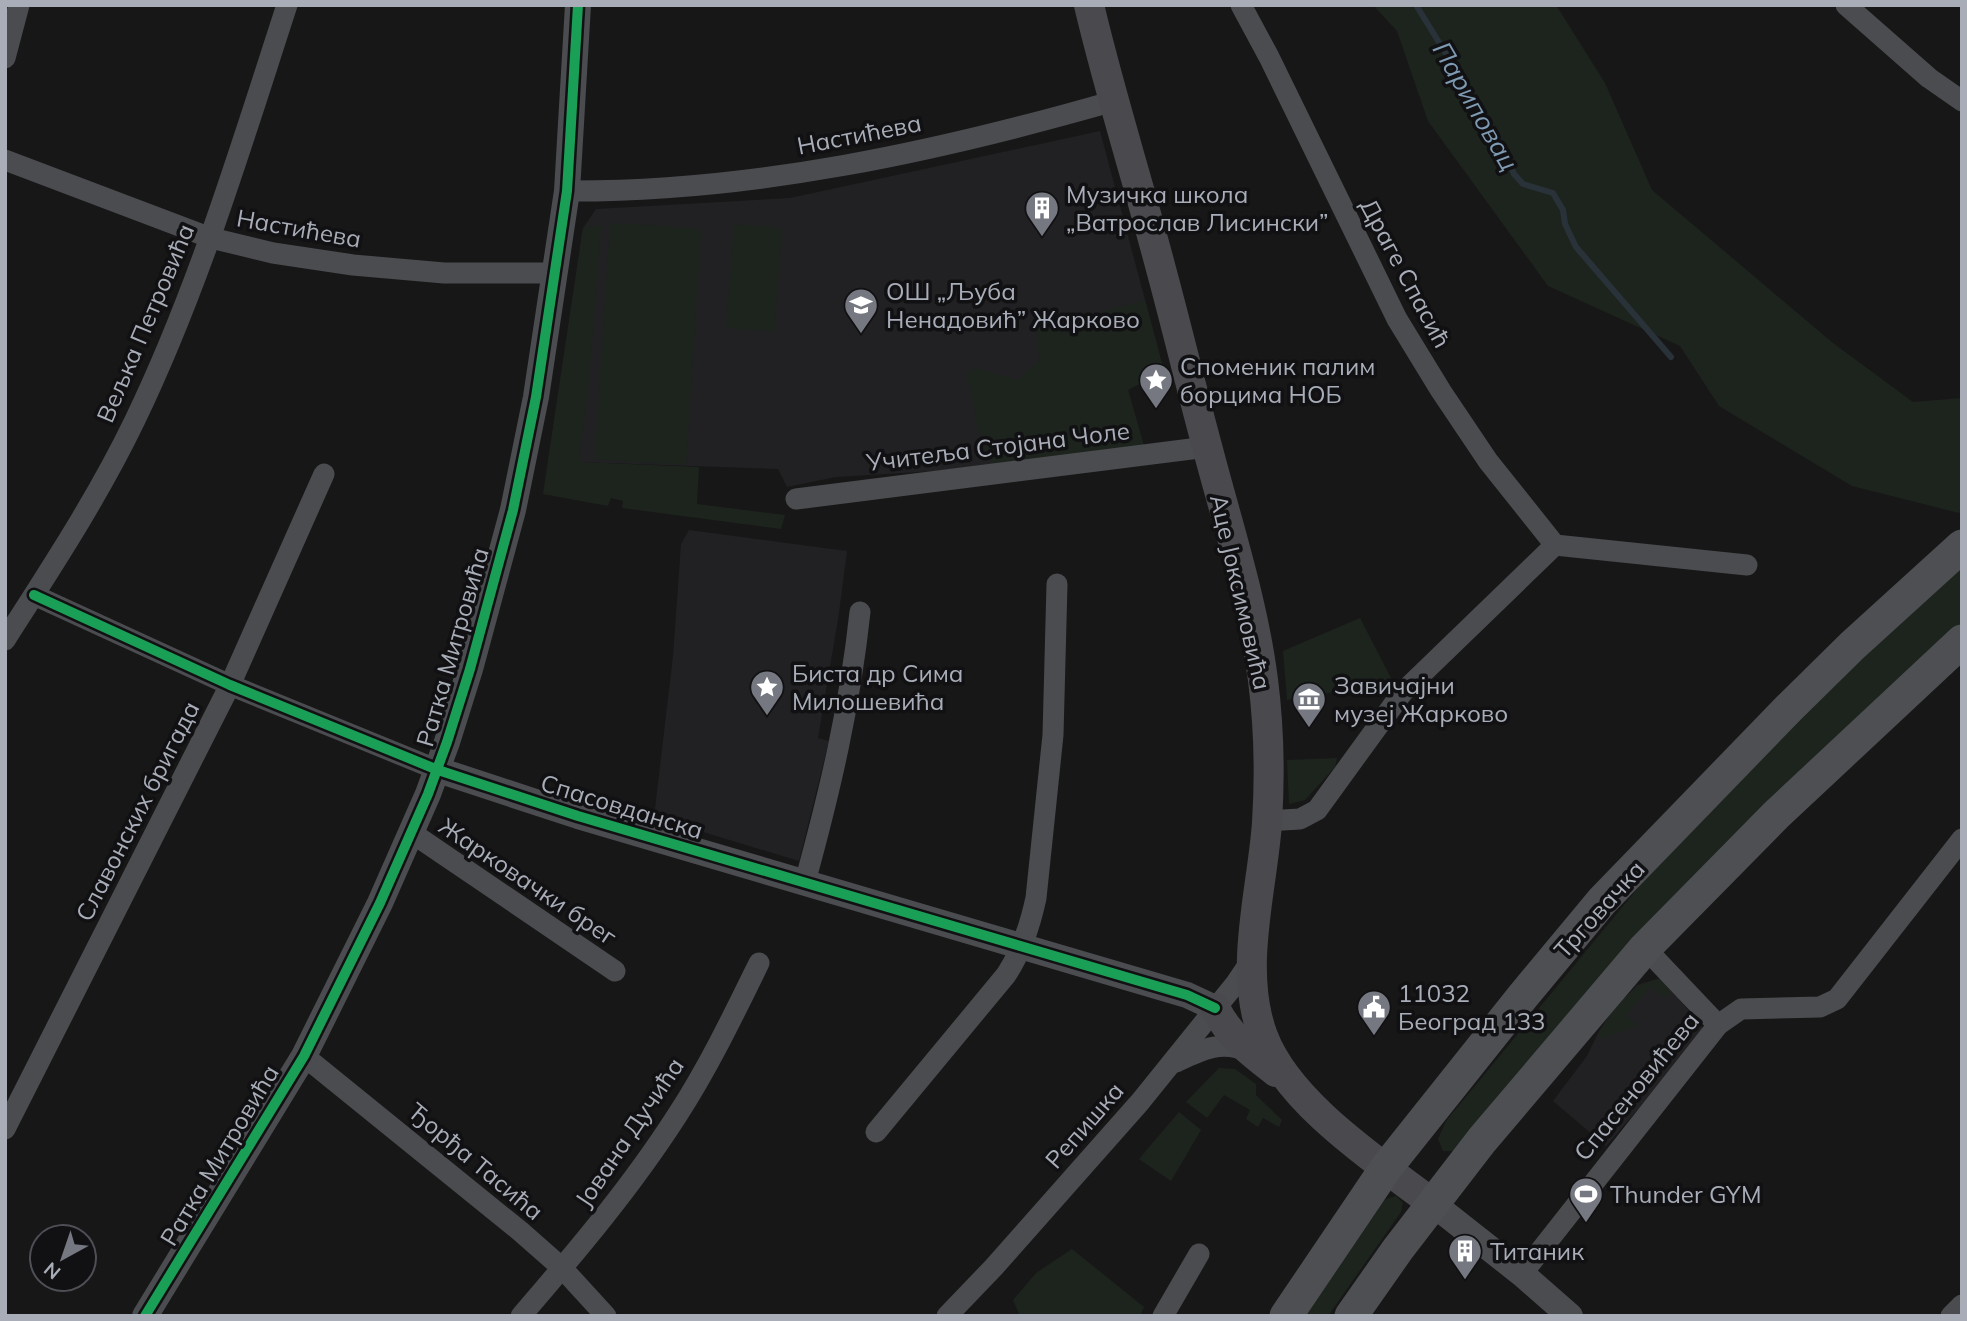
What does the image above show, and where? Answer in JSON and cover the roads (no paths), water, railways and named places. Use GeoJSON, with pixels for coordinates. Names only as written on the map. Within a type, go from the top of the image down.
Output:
{"type":"FeatureCollection","features":[{"type":"Feature","properties":{"kind":"main road","name":"Аце Јоксимовића"},"geometry":{"type":"LineString","coordinates":[[1088,5],[1163,273],[1235,550],[1263,677],[1269,734],[1267,821],[1251,961],[1257,1048],[1349,1139],[1433,1203]]}},
{"type":"Feature","properties":{"kind":"main road","name":"Трговачка"},"geometry":{"type":"LineString","coordinates":[[1286,1316],[1386,1168],[1602,901],[1787,709],[1957,550]]}},
{"type":"Feature","properties":{"kind":"main road"},"geometry":{"type":"LineString","coordinates":[[1351,1316],[1433,1203],[1560,1045],[1645,948],[1776,815],[1962,641]]}},
{"type":"Feature","properties":{"kind":"main road"},"geometry":{"type":"LineString","coordinates":[[1215,1008],[1237,1019],[1257,1048]]}},
{"type":"Feature","properties":{"kind":"street"},"geometry":{"type":"LineString","coordinates":[[5,58],[19,5]]}},
{"type":"Feature","properties":{"kind":"street","name":"Вељка Петровића"},"geometry":{"type":"LineString","coordinates":[[5,640],[91,504],[134,423],[166,354],[211,238],[287,5]]}},
{"type":"Feature","properties":{"kind":"street","name":"Ратка Митровића"},"geometry":{"type":"LineString","coordinates":[[145,1316],[304,1056],[374,916],[438,770],[470,669],[513,510],[536,397],[567,191],[578,5]]}},
{"type":"Feature","properties":{"kind":"street","name":"Драге Спасић"},"geometry":{"type":"LineString","coordinates":[[1241,5],[1397,319],[1488,461],[1555,545]]}},
{"type":"Feature","properties":{"kind":"street"},"geometry":{"type":"LineString","coordinates":[[1846,5],[1929,78],[1962,101]]}},
{"type":"Feature","properties":{"kind":"street","name":"Настићева"},"geometry":{"type":"LineString","coordinates":[[567,191],[670,189],[761,180],[991,134],[1114,101]]}},
{"type":"Feature","properties":{"kind":"street","name":"Настићева"},"geometry":{"type":"LineString","coordinates":[[5,160],[211,238],[273,253],[353,265],[444,272],[555,273]]}},
{"type":"Feature","properties":{"kind":"street","name":"Учитеља Стојана Чоле"},"geometry":{"type":"LineString","coordinates":[[796,499],[1207,447]]}},
{"type":"Feature","properties":{"kind":"street","name":"Славонских бригада"},"geometry":{"type":"LineString","coordinates":[[5,1129],[230,685],[324,474]]}},
{"type":"Feature","properties":{"kind":"street"},"geometry":{"type":"LineString","coordinates":[[1267,821],[1300,818],[1317,810],[1402,693],[1555,545],[1747,565]]}},
{"type":"Feature","properties":{"kind":"street"},"geometry":{"type":"LineString","coordinates":[[876,1132],[1006,975],[1022,947],[1031,923],[1053,735],[1058,584]]}},
{"type":"Feature","properties":{"kind":"street","name":"Спасовданска"},"geometry":{"type":"LineString","coordinates":[[34,595],[230,685],[438,770],[578,816],[1186,995],[1215,1008]]}},
{"type":"Feature","properties":{"kind":"street"},"geometry":{"type":"LineString","coordinates":[[805,882],[844,729],[860,612]]}},
{"type":"Feature","properties":{"kind":"street","name":"Жарковачки брег"},"geometry":{"type":"LineString","coordinates":[[412,833],[615,971]]}},
{"type":"Feature","properties":{"kind":"street","name":"Спасеновићева"},"geometry":{"type":"LineString","coordinates":[[1522,1274],[1718,1025],[1741,1009],[1820,1007],[1831,1004],[1962,839]]}},
{"type":"Feature","properties":{"kind":"street"},"geometry":{"type":"LineString","coordinates":[[1645,948],[1718,1025]]}},
{"type":"Feature","properties":{"kind":"street","name":"Репишка"},"geometry":{"type":"LineString","coordinates":[[947,1316],[994,1267],[1171,1065],[1251,961]]}},
{"type":"Feature","properties":{"kind":"street","name":"Јована Дучића"},"geometry":{"type":"LineString","coordinates":[[521,1316],[640,1171],[677,1116],[720,1042],[759,963]]}},
{"type":"Feature","properties":{"kind":"street"},"geometry":{"type":"LineString","coordinates":[[1171,1065],[1196,1052],[1215,1047],[1234,1045],[1257,1048]]}},
{"type":"Feature","properties":{"kind":"street","name":"Ђорђа Тасића"},"geometry":{"type":"LineString","coordinates":[[304,1056],[449,1172],[562,1268],[606,1316]]}},
{"type":"Feature","properties":{"kind":"street"},"geometry":{"type":"LineString","coordinates":[[1433,1203],[1522,1274],[1558,1312]]}},
{"type":"Feature","properties":{"kind":"street"},"geometry":{"type":"LineString","coordinates":[[1163,1316],[1199,1254]]}},
{"type":"Feature","properties":{"kind":"street"},"geometry":{"type":"LineString","coordinates":[[1951,1316],[1962,1305]]}},
{"type":"Feature","properties":{"kind":"waterway","name":"Париповац"},"geometry":{"type":"LineString","coordinates":[[1416,5],[1495,133],[1514,174],[1523,184],[1553,193],[1563,210],[1565,224],[1576,247],[1671,357]]}},
{"type":"Feature","properties":{"kind":"place","name":"Музичка школа „Ватрослав Лисински”"},"geometry":{"type":"Point","coordinates":[1042,238]}},
{"type":"Feature","properties":{"kind":"place","name":"ОШ „Љуба Ненадовић” Жарково"},"geometry":{"type":"Point","coordinates":[861,335]}},
{"type":"Feature","properties":{"kind":"place","name":"Споменик палим борцима НОБ"},"geometry":{"type":"Point","coordinates":[1156,410]}},
{"type":"Feature","properties":{"kind":"place","name":"Биста др Сима Милошевића"},"geometry":{"type":"Point","coordinates":[767,717]}},
{"type":"Feature","properties":{"kind":"place","name":"Завичајни музеј Жарково"},"geometry":{"type":"Point","coordinates":[1309,729]}},
{"type":"Feature","properties":{"kind":"place","name":"11032 Београд 133"},"geometry":{"type":"Point","coordinates":[1374,1037]}},
{"type":"Feature","properties":{"kind":"place","name":"Thunder GYM"},"geometry":{"type":"Point","coordinates":[1586,1224]}},
{"type":"Feature","properties":{"kind":"place","name":"Титаник"},"geometry":{"type":"Point","coordinates":[1465,1281]}}]}
